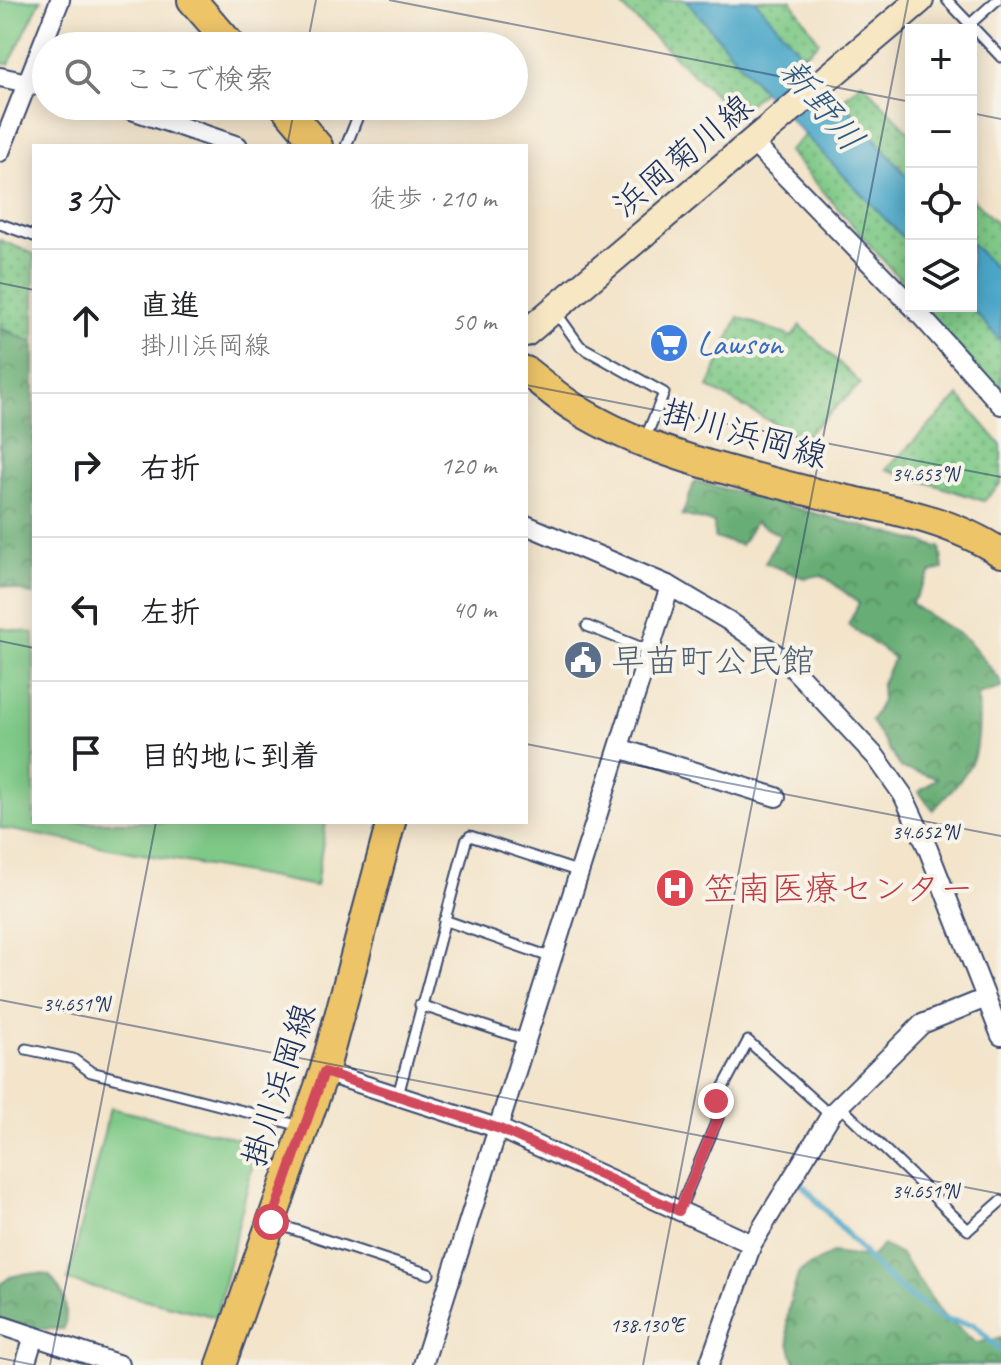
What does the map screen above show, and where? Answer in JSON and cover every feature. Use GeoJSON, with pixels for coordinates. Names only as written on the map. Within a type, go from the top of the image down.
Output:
{"type":"FeatureCollection","features":[{"type":"Feature","properties":{"kind":"main road"},"geometry":{"type":"LineString","coordinates":[[192,0],[220,32]]}},
{"type":"Feature","properties":{"kind":"main road","name":"浜岡菊川線"},"geometry":{"type":"LineString","coordinates":[[528,331],[920,0]]}},
{"type":"Feature","properties":{"kind":"main road"},"geometry":{"type":"LineString","coordinates":[[296,120],[316,144]]}},
{"type":"Feature","properties":{"kind":"main road","name":"掛川浜岡線"},"geometry":{"type":"LineString","coordinates":[[528,373],[575,408],[644,442],[767,481],[924,519],[984,542],[1001,553]]}},
{"type":"Feature","properties":{"kind":"main road","name":"掛川浜岡線"},"geometry":{"type":"LineString","coordinates":[[221,1365],[324,1072],[390,824]]}},
{"type":"Feature","properties":{"kind":"street"},"geometry":{"type":"LineString","coordinates":[[47,32],[60,0]]}},
{"type":"Feature","properties":{"kind":"street"},"geometry":{"type":"LineString","coordinates":[[0,152],[32,70]]}},
{"type":"Feature","properties":{"kind":"street"},"geometry":{"type":"LineString","coordinates":[[0,77],[32,83]]}},
{"type":"Feature","properties":{"kind":"street"},"geometry":{"type":"LineString","coordinates":[[161,120],[232,144]]}},
{"type":"Feature","properties":{"kind":"street"},"geometry":{"type":"LineString","coordinates":[[756,140],[905,298]]}},
{"type":"Feature","properties":{"kind":"street"},"geometry":{"type":"LineString","coordinates":[[918,312],[1001,405]]}},
{"type":"Feature","properties":{"kind":"street"},"geometry":{"type":"LineString","coordinates":[[528,526],[670,586],[786,661],[876,757],[903,795],[922,836],[1001,1036]]}},
{"type":"Feature","properties":{"kind":"street"},"geometry":{"type":"LineString","coordinates":[[423,1365],[670,586]]}},
{"type":"Feature","properties":{"kind":"street"},"geometry":{"type":"LineString","coordinates":[[619,748],[776,797]]}},
{"type":"Feature","properties":{"kind":"street"},"geometry":{"type":"LineString","coordinates":[[709,1365],[752,1244],[835,1110],[922,1024],[986,998]]}},
{"type":"Feature","properties":{"kind":"street"},"geometry":{"type":"LineString","coordinates":[[324,1072],[500,1129],[752,1244]]}},
{"type":"Feature","properties":{"kind":"street"},"geometry":{"type":"LineString","coordinates":[[0,1325],[120,1365]]}},
{"type":"Feature","properties":{"kind":"street"},"geometry":{"type":"LineString","coordinates":[[25,1365],[34,1336]]}},
{"type":"Feature","properties":{"kind":"lane"},"geometry":{"type":"LineString","coordinates":[[947,0],[970,24],[997,0]]}},
{"type":"Feature","properties":{"kind":"lane"},"geometry":{"type":"LineString","coordinates":[[977,31],[1001,57]]}},
{"type":"Feature","properties":{"kind":"lane"},"geometry":{"type":"LineString","coordinates":[[347,144],[356,120]]}},
{"type":"Feature","properties":{"kind":"lane"},"geometry":{"type":"LineString","coordinates":[[0,224],[32,235]]}},
{"type":"Feature","properties":{"kind":"lane"},"geometry":{"type":"LineString","coordinates":[[554,309],[580,346],[664,393],[644,442]]}},
{"type":"Feature","properties":{"kind":"lane"},"geometry":{"type":"LineString","coordinates":[[587,626],[650,651]]}},
{"type":"Feature","properties":{"kind":"lane"},"geometry":{"type":"LineString","coordinates":[[398,1095],[420,1005],[470,836],[580,872]]}},
{"type":"Feature","properties":{"kind":"lane"},"geometry":{"type":"LineString","coordinates":[[444,920],[553,958]]}},
{"type":"Feature","properties":{"kind":"lane"},"geometry":{"type":"LineString","coordinates":[[420,1005],[527,1040]]}},
{"type":"Feature","properties":{"kind":"lane"},"geometry":{"type":"LineString","coordinates":[[679,1211],[723,1106],[716,1101],[748,1041],[835,1110],[968,1230],[1001,1201]]}},
{"type":"Feature","properties":{"kind":"lane"},"geometry":{"type":"LineString","coordinates":[[26,1049],[73,1059],[91,1072],[305,1127]]}},
{"type":"Feature","properties":{"kind":"lane"},"geometry":{"type":"LineString","coordinates":[[271,1222],[429,1274]]}},
{"type":"Feature","properties":{"kind":"green space"},"geometry":{"type":"Polygon","coordinates":[[[0,0],[41,0],[9,64],[0,63],[0,0]]]}},
{"type":"Feature","properties":{"kind":"green space"},"geometry":{"type":"Polygon","coordinates":[[[615,0],[791,0],[819,42],[736,115],[615,0]]]}},
{"type":"Feature","properties":{"kind":"green space"},"geometry":{"type":"Polygon","coordinates":[[[862,82],[905,128],[905,285],[788,151],[862,82]]]}},
{"type":"Feature","properties":{"kind":"green space"},"geometry":{"type":"Polygon","coordinates":[[[977,203],[1001,228],[1001,395],[928,312],[977,312],[977,203]]]}},
{"type":"Feature","properties":{"kind":"green space"},"geometry":{"type":"Polygon","coordinates":[[[0,240],[32,253],[32,342],[0,328],[0,240]]]}},
{"type":"Feature","properties":{"kind":"green space"},"geometry":{"type":"Polygon","coordinates":[[[738,317],[792,337],[800,325],[861,384],[802,439],[708,387],[738,317]]]}},
{"type":"Feature","properties":{"kind":"green space"},"geometry":{"type":"Polygon","coordinates":[[[0,328],[32,342],[32,594],[0,585],[0,328]]]}},
{"type":"Feature","properties":{"kind":"green space"},"geometry":{"type":"Polygon","coordinates":[[[959,396],[1001,445],[1001,483],[984,501],[886,469],[959,396]]]}},
{"type":"Feature","properties":{"kind":"green space"},"geometry":{"type":"Polygon","coordinates":[[[695,481],[940,547],[943,569],[931,572],[911,604],[968,640],[1001,681],[1001,688],[978,695],[978,733],[973,759],[959,782],[933,810],[919,792],[937,778],[901,768],[871,721],[882,701],[881,685],[894,658],[848,625],[859,603],[822,575],[804,578],[765,563],[780,535],[755,522],[741,545],[714,538],[714,523],[682,515],[695,481]]]}},
{"type":"Feature","properties":{"kind":"green space"},"geometry":{"type":"Polygon","coordinates":[[[0,628],[32,633],[32,824],[326,824],[316,886],[0,828],[0,628]]]}},
{"type":"Feature","properties":{"kind":"green space"},"geometry":{"type":"Polygon","coordinates":[[[110,1108],[258,1143],[216,1317],[68,1281],[110,1108]]]}},
{"type":"Feature","properties":{"kind":"green space"},"geometry":{"type":"Polygon","coordinates":[[[883,1245],[901,1255],[943,1315],[976,1343],[1001,1338],[1001,1365],[796,1365],[788,1340],[787,1318],[799,1272],[832,1253],[870,1258],[883,1245]]]}},
{"type":"Feature","properties":{"kind":"green space"},"geometry":{"type":"Polygon","coordinates":[[[28,1273],[49,1275],[59,1288],[66,1306],[64,1329],[37,1329],[0,1320],[0,1285],[10,1277],[28,1273]]]}},
{"type":"Feature","properties":{"kind":"water","name":"新野川"},"geometry":{"type":"Polygon","coordinates":[[[686,0],[755,0],[905,174],[905,240],[765,93],[686,0]]]}},
{"type":"Feature","properties":{"kind":"water"},"geometry":{"type":"Polygon","coordinates":[[[977,249],[1001,274],[1001,341],[974,312],[977,312],[977,249]]]}},
{"type":"Feature","properties":{"kind":"waterway"},"geometry":{"type":"LineString","coordinates":[[800,1182],[879,1270],[908,1295],[943,1319],[974,1325],[1001,1351]]}},
{"type":"Feature","properties":{"kind":"place","name":"Lawson"},"geometry":{"type":"Point","coordinates":[669,343]}},
{"type":"Feature","properties":{"kind":"place","name":"早苗町公民館"},"geometry":{"type":"Point","coordinates":[583,660]}},
{"type":"Feature","properties":{"kind":"place","name":"笠南医療センター"},"geometry":{"type":"Point","coordinates":[675,888]}},
{"type":"Feature","properties":{"kind":"route"},"geometry":{"type":"LineString","coordinates":[[271,1222],[324,1072],[500,1129],[679,1211],[723,1106],[716,1101]]}}]}
